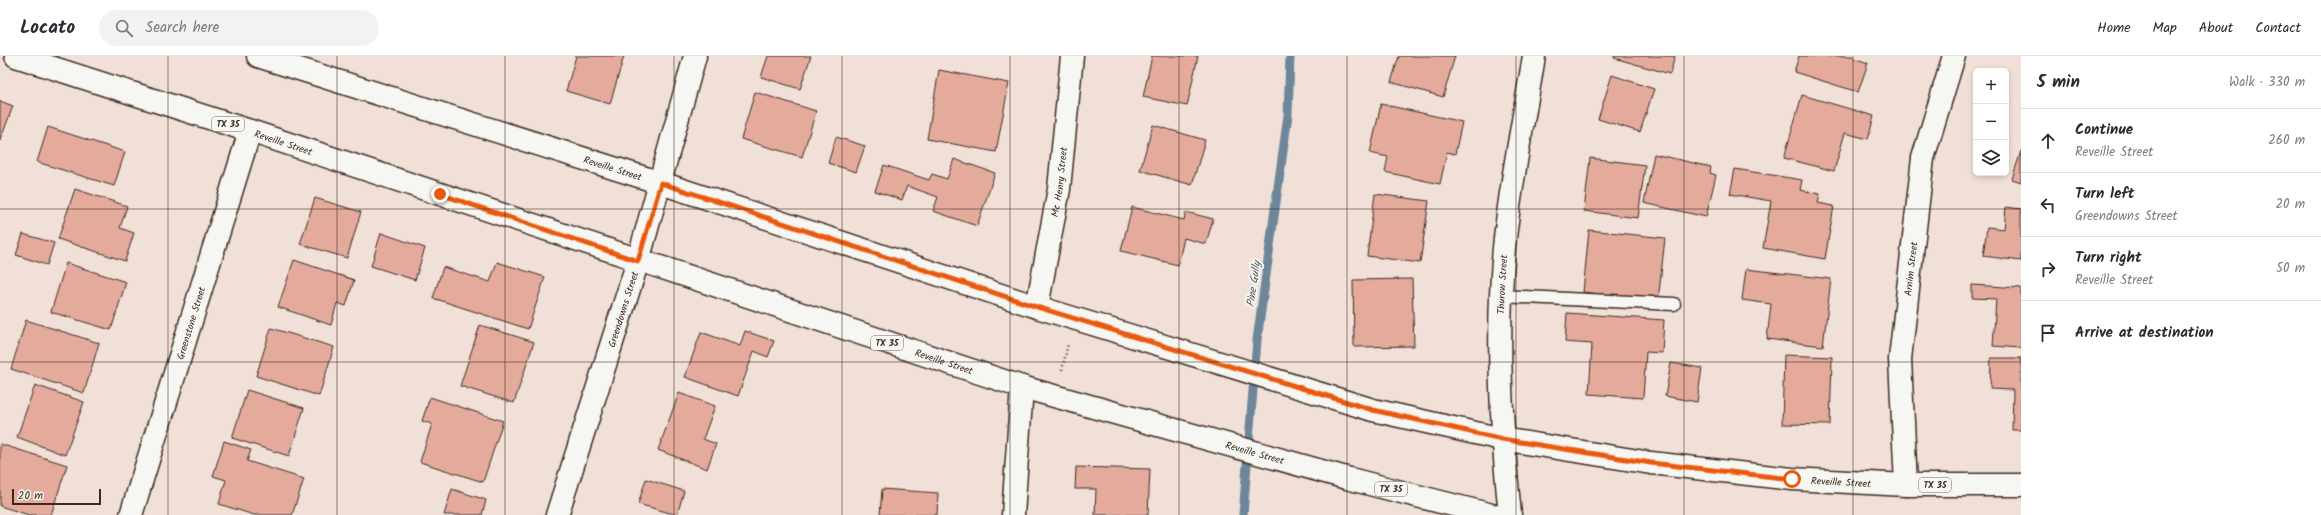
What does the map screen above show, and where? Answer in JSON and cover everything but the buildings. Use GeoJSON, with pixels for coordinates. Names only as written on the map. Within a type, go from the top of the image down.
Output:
{"type":"FeatureCollection","features":[{"type":"Feature","properties":{"kind":"main road","name":"Reveille Street"},"geometry":{"type":"LineString","coordinates":[[16,56],[250,131],[638,261],[1022,387],[1290,462],[1492,515]]}},
{"type":"Feature","properties":{"kind":"main road","name":"Greendowns Street"},"geometry":{"type":"LineString","coordinates":[[557,515],[638,261],[661,183],[695,56]]}},
{"type":"Feature","properties":{"kind":"main road","name":"Mc Henry Street"},"geometry":{"type":"LineString","coordinates":[[1037,307],[1059,189],[1072,56]]}},
{"type":"Feature","properties":{"kind":"main road","name":"Thurow Street"},"geometry":{"type":"LineString","coordinates":[[1510,515],[1502,439],[1501,296],[1504,247],[1534,56]]}},
{"type":"Feature","properties":{"kind":"main road","name":"Arnim Street"},"geometry":{"type":"LineString","coordinates":[[1906,486],[1900,359],[1923,158],[1954,56]]}},
{"type":"Feature","properties":{"kind":"main road","name":"Reveille Street"},"geometry":{"type":"LineString","coordinates":[[268,58],[661,183],[1037,307],[1373,410],[1502,439],[1651,463],[1792,479],[1906,486],[2021,485]]}},
{"type":"Feature","properties":{"kind":"main road","name":"Greenstone Street"},"geometry":{"type":"LineString","coordinates":[[131,515],[250,131]]}},
{"type":"Feature","properties":{"kind":"main road"},"geometry":{"type":"LineString","coordinates":[[1013,515],[1022,387]]}},
{"type":"Feature","properties":{"kind":"lane"},"geometry":{"type":"LineString","coordinates":[[1501,296],[1674,304]]}},
{"type":"Feature","properties":{"kind":"path"},"geometry":{"type":"LineString","coordinates":[[1057,397],[1074,318]]}},
{"type":"Feature","properties":{"kind":"waterway","name":"Pine Gully"},"geometry":{"type":"LineString","coordinates":[[1243,515],[1257,340],[1288,115],[1290,56]]}},
{"type":"Feature","properties":{"kind":"route"},"geometry":{"type":"LineString","coordinates":[[440,194],[638,261],[661,183],[1037,307],[1373,410],[1502,439],[1651,463],[1792,479]]}}]}
